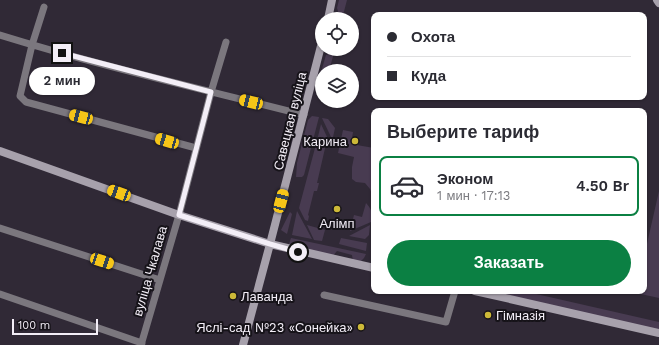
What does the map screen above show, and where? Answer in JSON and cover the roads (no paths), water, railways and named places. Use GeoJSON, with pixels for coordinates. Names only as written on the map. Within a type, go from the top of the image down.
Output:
{"type":"FeatureCollection","features":[{"type":"Feature","properties":{"kind":"street"},"geometry":{"type":"LineString","coordinates":[[329,12],[332,0]]}},
{"type":"Feature","properties":{"kind":"street"},"geometry":{"type":"LineString","coordinates":[[657,0],[659,4]]}},
{"type":"Feature","properties":{"kind":"street"},"geometry":{"type":"LineString","coordinates":[[44,7],[32,45],[20,96],[26,102],[196,148]]}},
{"type":"Feature","properties":{"kind":"street"},"geometry":{"type":"LineString","coordinates":[[0,35],[32,45],[304,115]]}},
{"type":"Feature","properties":{"kind":"street","name":"вуліца Чкалава"},"geometry":{"type":"LineString","coordinates":[[141,344],[179,215],[211,92],[226,42]]}},
{"type":"Feature","properties":{"kind":"street","name":"Савецкая вуліца"},"geometry":{"type":"LineString","coordinates":[[243,345],[319,56]]}},
{"type":"Feature","properties":{"kind":"street"},"geometry":{"type":"LineString","coordinates":[[0,151],[179,215],[270,244],[371,267]]}},
{"type":"Feature","properties":{"kind":"street"},"geometry":{"type":"LineString","coordinates":[[0,228],[160,280]]}},
{"type":"Feature","properties":{"kind":"street"},"geometry":{"type":"LineString","coordinates":[[0,294],[141,344]]}},
{"type":"Feature","properties":{"kind":"street"},"geometry":{"type":"LineString","coordinates":[[324,295],[446,322],[454,294]]}},
{"type":"Feature","properties":{"kind":"street"},"geometry":{"type":"LineString","coordinates":[[488,294],[659,333]]}},
{"type":"Feature","properties":{"kind":"place","name":"Карина"},"geometry":{"type":"Point","coordinates":[355,141]}},
{"type":"Feature","properties":{"kind":"place","name":"Алімп"},"geometry":{"type":"Point","coordinates":[337,209]}},
{"type":"Feature","properties":{"kind":"place","name":"Лаванда"},"geometry":{"type":"Point","coordinates":[233,296]}},
{"type":"Feature","properties":{"kind":"place","name":"Гімназія"},"geometry":{"type":"Point","coordinates":[488,315]}},
{"type":"Feature","properties":{"kind":"place","name":"Яслі-сад №23 «Сонейка»"},"geometry":{"type":"Point","coordinates":[361,327]}}]}
